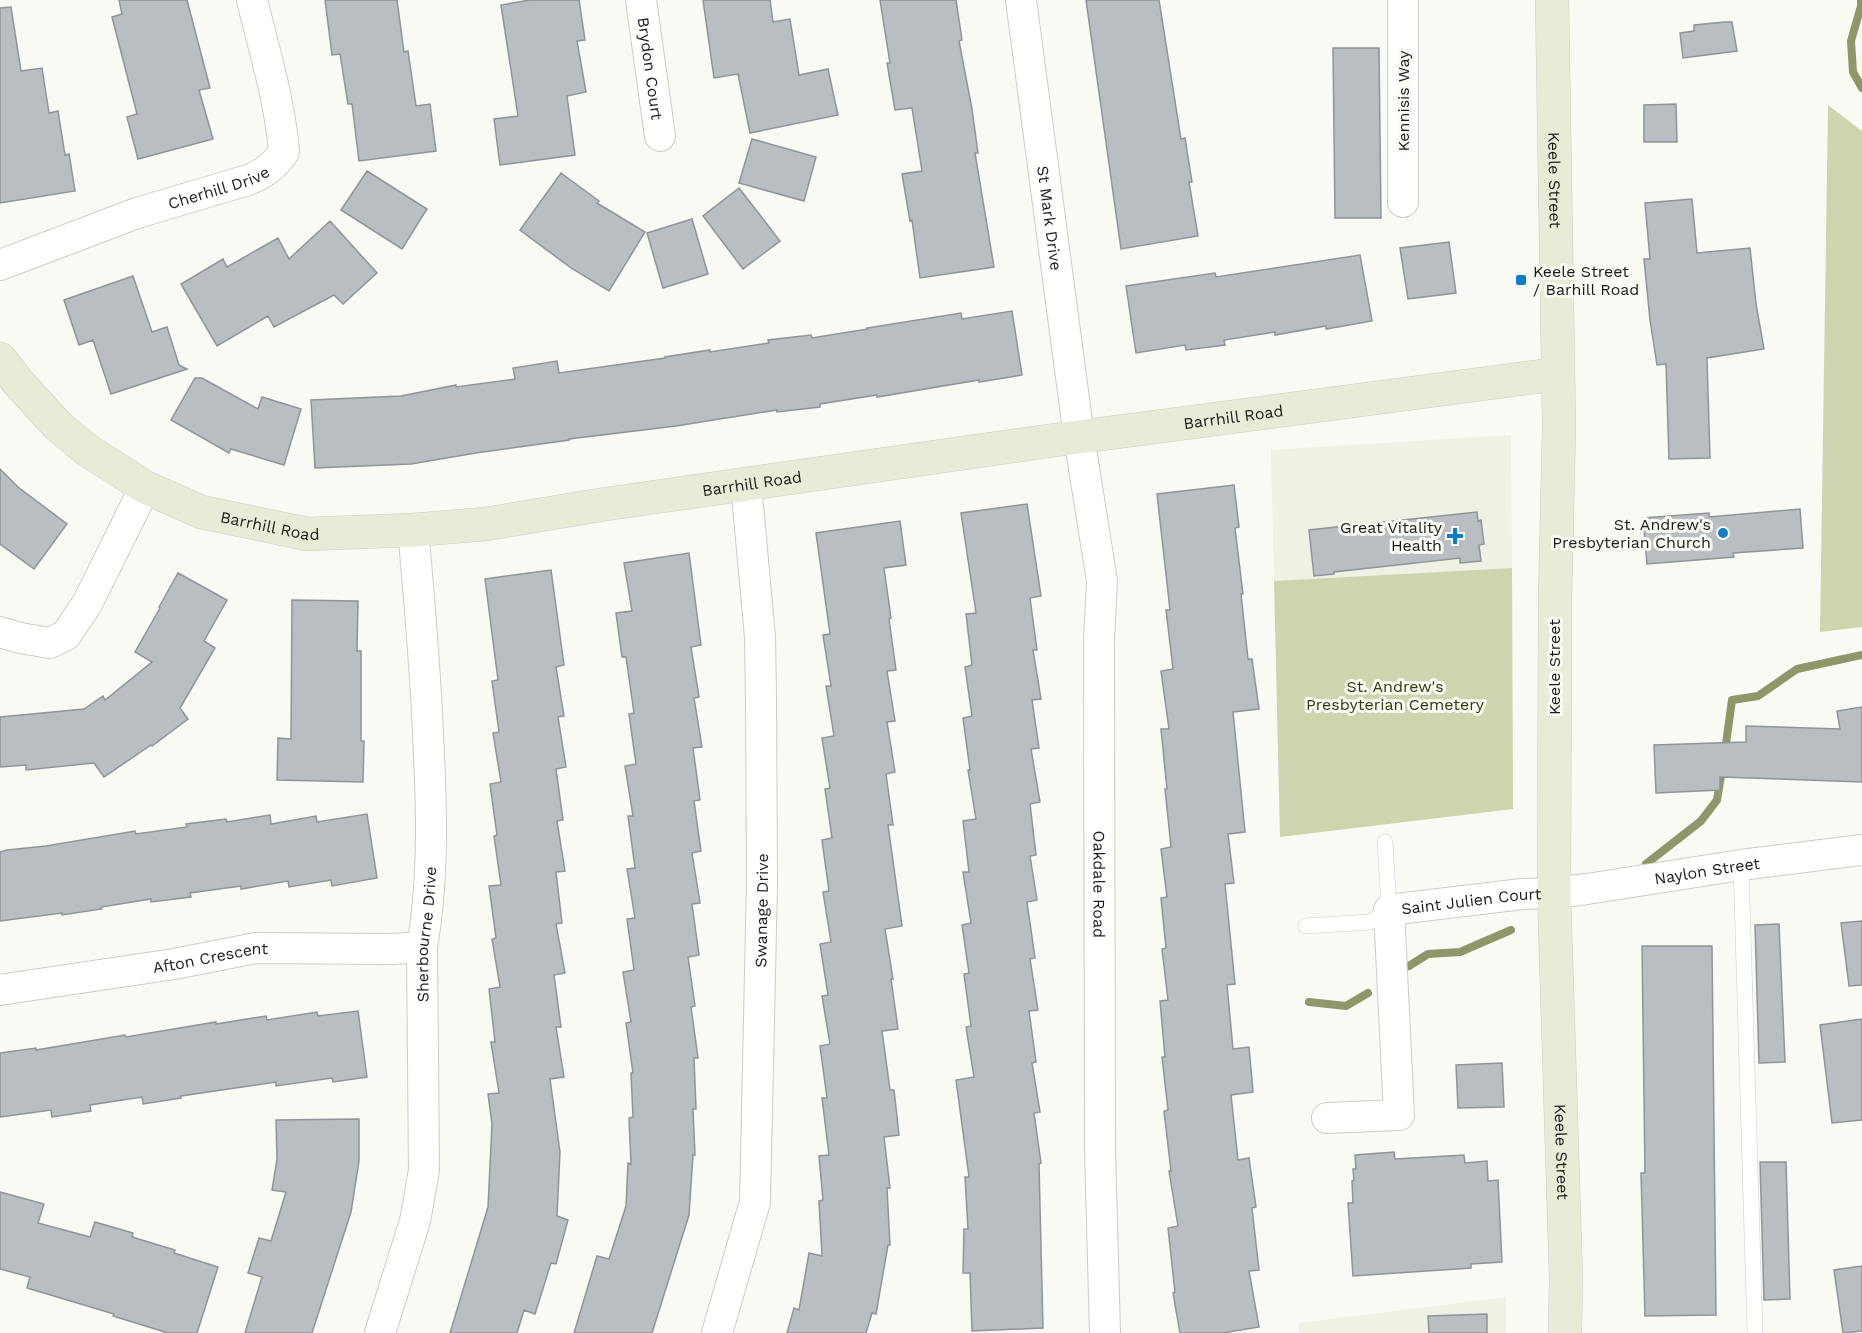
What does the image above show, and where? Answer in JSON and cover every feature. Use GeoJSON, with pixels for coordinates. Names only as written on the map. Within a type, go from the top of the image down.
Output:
{"type":"FeatureCollection","features":[{"type":"Feature","properties":{"kind":"street","name":"Cherhill Drive"},"geometry":{"type":"LineString","coordinates":[[0,265],[137,213],[248,180],[274,166],[284,152],[279,114],[252,0]]}},
{"type":"Feature","properties":{"kind":"street","name":"Brydon Court"},"geometry":{"type":"LineString","coordinates":[[641,0],[660,136]]}},
{"type":"Feature","properties":{"kind":"street","name":"St Mark Drive"},"geometry":{"type":"LineString","coordinates":[[1021,0],[1079,437]]}},
{"type":"Feature","properties":{"kind":"street","name":"Kennisis Way"},"geometry":{"type":"LineString","coordinates":[[1403,0],[1403,202]]}},
{"type":"Feature","properties":{"kind":"street","name":"Keele Street"},"geometry":{"type":"LineString","coordinates":[[1552,0],[1559,425],[1554,601],[1554,893],[1566,1268],[1565,1333]]}},
{"type":"Feature","properties":{"kind":"street","name":"Barrhill Road"},"geometry":{"type":"LineString","coordinates":[[0,359],[58,426],[87,450],[145,487],[201,512],[307,534],[413,530],[486,524],[746,484],[1079,437],[1558,374]]}},
{"type":"Feature","properties":{"kind":"street","name":"Oakdale Road"},"geometry":{"type":"LineString","coordinates":[[1079,437],[1102,580],[1099,640],[1099,1025],[1105,1333]]}},
{"type":"Feature","properties":{"kind":"street","name":"Swanage Drive"},"geometry":{"type":"LineString","coordinates":[[717,1333],[754,1202],[762,883],[761,667],[746,484]]}},
{"type":"Feature","properties":{"kind":"street"},"geometry":{"type":"LineString","coordinates":[[0,632],[50,643],[66,635],[87,604],[145,487]]}},
{"type":"Feature","properties":{"kind":"street","name":"Sherbourne Drive"},"geometry":{"type":"LineString","coordinates":[[380,1333],[415,1221],[424,1170],[422,947],[428,914],[432,809],[427,688],[413,530]]}},
{"type":"Feature","properties":{"kind":"street","name":"Naylon Street"},"geometry":{"type":"LineString","coordinates":[[1554,893],[1741,865],[1862,850]]}},
{"type":"Feature","properties":{"kind":"street","name":"Saint Julien Court"},"geometry":{"type":"LineString","coordinates":[[1389,910],[1522,894],[1554,893]]}},
{"type":"Feature","properties":{"kind":"street"},"geometry":{"type":"LineString","coordinates":[[1327,1118],[1399,1114],[1389,910]]}},
{"type":"Feature","properties":{"kind":"street","name":"Afton Crescent"},"geometry":{"type":"LineString","coordinates":[[0,990],[174,964],[256,948],[392,949],[422,947]]}},
{"type":"Feature","properties":{"kind":"lane"},"geometry":{"type":"LineString","coordinates":[[1306,926],[1370,922],[1389,910],[1385,842]]}},
{"type":"Feature","properties":{"kind":"lane"},"geometry":{"type":"LineString","coordinates":[[1741,865],[1755,1333]]}},
{"type":"Feature","properties":{"kind":"shaded area"},"geometry":{"type":"Polygon","coordinates":[[[1511,435],[1512,568],[1274,581],[1271,450],[1511,435]]]}},
{"type":"Feature","properties":{"kind":"shaded area"},"geometry":{"type":"Polygon","coordinates":[[[1506,1297],[1506,1333],[1299,1333],[1299,1323],[1506,1297]]]}},
{"type":"Feature","properties":{"kind":"green space"},"geometry":{"type":"Polygon","coordinates":[[[1828,105],[1862,131],[1862,627],[1820,632],[1828,105]]]}},
{"type":"Feature","properties":{"kind":"green space","name":"St. Andrew's Presbyterian Cemetery"},"geometry":{"type":"Polygon","coordinates":[[[1512,568],[1513,809],[1280,837],[1274,581],[1512,568]]]}},
{"type":"Feature","properties":{"kind":"building"},"geometry":{"type":"Polygon","coordinates":[[[119,0],[187,0],[210,88],[199,90],[213,139],[138,159],[127,117],[137,114],[112,17],[122,14],[119,0]]]}},
{"type":"Feature","properties":{"kind":"building"},"geometry":{"type":"Polygon","coordinates":[[[325,0],[397,0],[404,52],[408,51],[416,106],[430,104],[436,151],[359,161],[352,104],[348,104],[340,54],[332,55],[325,0]]]}},
{"type":"Feature","properties":{"kind":"building"},"geometry":{"type":"Polygon","coordinates":[[[530,0],[579,0],[585,40],[577,41],[586,92],[567,96],[575,155],[500,165],[494,119],[518,116],[501,5],[530,0]]]}},
{"type":"Feature","properties":{"kind":"building"},"geometry":{"type":"Polygon","coordinates":[[[703,0],[770,0],[773,22],[790,19],[799,75],[828,69],[838,115],[750,133],[738,74],[714,78],[703,0]]]}},
{"type":"Feature","properties":{"kind":"building"},"geometry":{"type":"Polygon","coordinates":[[[880,0],[956,0],[962,40],[959,41],[972,109],[978,153],[975,153],[994,267],[920,278],[912,220],[910,221],[902,174],[922,171],[912,108],[895,110],[880,0]]]}},
{"type":"Feature","properties":{"kind":"building"},"geometry":{"type":"Polygon","coordinates":[[[1086,0],[1159,0],[1181,139],[1185,138],[1192,182],[1189,182],[1198,236],[1121,249],[1086,0]]]}},
{"type":"Feature","properties":{"kind":"building"},"geometry":{"type":"Polygon","coordinates":[[[11,7],[21,71],[42,68],[49,113],[58,111],[65,155],[69,154],[75,191],[0,203],[0,8],[11,7]]]}},
{"type":"Feature","properties":{"kind":"building"},"geometry":{"type":"Polygon","coordinates":[[[1732,22],[1737,51],[1683,58],[1680,33],[1694,31],[1694,25],[1732,22]]]}},
{"type":"Feature","properties":{"kind":"building"},"geometry":{"type":"Polygon","coordinates":[[[1333,48],[1379,48],[1381,218],[1335,218],[1333,48]]]}},
{"type":"Feature","properties":{"kind":"building"},"geometry":{"type":"Polygon","coordinates":[[[1676,104],[1677,142],[1644,142],[1644,105],[1676,104]]]}},
{"type":"Feature","properties":{"kind":"building"},"geometry":{"type":"Polygon","coordinates":[[[752,139],[816,157],[804,201],[739,183],[752,139]]]}},
{"type":"Feature","properties":{"kind":"building"},"geometry":{"type":"Polygon","coordinates":[[[367,171],[427,209],[402,249],[341,210],[367,171]]]}},
{"type":"Feature","properties":{"kind":"building"},"geometry":{"type":"Polygon","coordinates":[[[561,173],[599,201],[597,203],[645,232],[609,291],[571,268],[520,230],[561,173]]]}},
{"type":"Feature","properties":{"kind":"building"},"geometry":{"type":"Polygon","coordinates":[[[739,188],[780,241],[743,269],[703,216],[739,188]]]}},
{"type":"Feature","properties":{"kind":"building"},"geometry":{"type":"Polygon","coordinates":[[[1692,199],[1697,253],[1750,248],[1764,349],[1707,358],[1710,458],[1669,459],[1666,364],[1657,365],[1644,259],[1650,259],[1645,203],[1692,199]]]}},
{"type":"Feature","properties":{"kind":"building"},"geometry":{"type":"Polygon","coordinates":[[[692,219],[708,274],[663,288],[647,233],[692,219]]]}},
{"type":"Feature","properties":{"kind":"building"},"geometry":{"type":"Polygon","coordinates":[[[330,221],[377,273],[343,304],[334,295],[274,327],[268,316],[217,346],[181,284],[223,259],[227,267],[278,238],[289,259],[330,221]]]}},
{"type":"Feature","properties":{"kind":"building"},"geometry":{"type":"Polygon","coordinates":[[[1449,242],[1456,293],[1408,299],[1400,248],[1449,242]]]}},
{"type":"Feature","properties":{"kind":"building"},"geometry":{"type":"Polygon","coordinates":[[[1360,255],[1372,321],[1326,329],[1326,326],[1275,335],[1275,332],[1224,340],[1225,345],[1186,350],[1185,345],[1136,353],[1126,286],[1215,273],[1216,277],[1360,255]]]}},
{"type":"Feature","properties":{"kind":"building"},"geometry":{"type":"Polygon","coordinates":[[[133,276],[152,332],[167,327],[179,365],[187,369],[111,394],[93,340],[79,345],[64,300],[133,276]]]}},
{"type":"Feature","properties":{"kind":"building"},"geometry":{"type":"Polygon","coordinates":[[[1012,311],[1022,375],[820,404],[820,407],[777,412],[777,410],[411,464],[315,468],[311,400],[401,396],[456,385],[456,387],[515,379],[513,368],[557,361],[559,373],[769,343],[768,340],[811,335],[812,338],[961,313],[962,319],[1012,311]]]}},
{"type":"Feature","properties":{"kind":"building"},"geometry":{"type":"Polygon","coordinates":[[[195,378],[202,378],[258,409],[262,397],[301,409],[284,465],[231,449],[229,453],[171,420],[195,378]]]}},
{"type":"Feature","properties":{"kind":"building"},"geometry":{"type":"Polygon","coordinates":[[[0,469],[18,487],[67,524],[34,569],[0,544],[0,469]]]}},
{"type":"Feature","properties":{"kind":"building"},"geometry":{"type":"Polygon","coordinates":[[[1234,485],[1239,527],[1235,528],[1248,659],[1252,659],[1259,709],[1233,712],[1245,832],[1228,834],[1234,883],[1225,884],[1235,984],[1227,985],[1233,1049],[1249,1047],[1253,1092],[1231,1095],[1238,1160],[1249,1158],[1256,1207],[1252,1208],[1259,1270],[1249,1271],[1259,1327],[1223,1333],[1180,1333],[1173,1293],[1175,1292],[1168,1228],[1178,1226],[1169,1171],[1171,1171],[1164,1111],[1168,1110],[1162,1057],[1165,1057],[1160,1001],[1168,1000],[1162,949],[1166,948],[1161,898],[1167,897],[1161,849],[1171,847],[1161,729],[1169,729],[1161,671],[1173,669],[1166,610],[1170,610],[1157,494],[1234,485]]]}},
{"type":"Feature","properties":{"kind":"building"},"geometry":{"type":"Polygon","coordinates":[[[1027,504],[1041,596],[1030,598],[1037,650],[1033,650],[1041,699],[1032,700],[1039,748],[1031,749],[1040,802],[1030,804],[1036,855],[1030,856],[1037,900],[1027,902],[1035,958],[1030,959],[1038,1010],[1029,1011],[1036,1062],[1032,1063],[1040,1112],[1034,1113],[1041,1163],[1039,1164],[1043,1328],[972,1331],[970,1273],[963,1273],[964,1229],[968,1229],[965,1177],[969,1177],[956,1080],[974,1077],[966,1027],[971,1026],[964,974],[969,973],[962,925],[971,923],[963,872],[969,872],[963,821],[976,819],[963,718],[972,716],[965,667],[972,665],[966,614],[976,613],[961,513],[1027,504]]]}},
{"type":"Feature","properties":{"kind":"building","name":"St. Andrew's Presbyterian Church"},"geometry":{"type":"Polygon","coordinates":[[[1800,509],[1803,548],[1733,553],[1734,557],[1647,564],[1643,518],[1709,513],[1709,517],[1800,509]]]}},
{"type":"Feature","properties":{"kind":"building"},"geometry":{"type":"Polygon","coordinates":[[[1477,512],[1478,521],[1481,520],[1484,544],[1479,545],[1481,561],[1460,563],[1460,558],[1314,576],[1309,530],[1477,512]]]}},
{"type":"Feature","properties":{"kind":"building"},"geometry":{"type":"Polygon","coordinates":[[[900,521],[906,565],[884,568],[896,670],[887,671],[895,721],[887,722],[895,772],[886,774],[893,825],[888,825],[902,926],[885,929],[898,1029],[882,1031],[890,1090],[894,1090],[899,1135],[884,1137],[890,1188],[887,1188],[890,1245],[888,1245],[876,1314],[872,1313],[866,1333],[787,1333],[794,1308],[799,1310],[809,1253],[822,1256],[819,1201],[823,1200],[819,1156],[829,1155],[822,1098],[827,1098],[820,1046],[830,1044],[822,996],[828,995],[820,944],[831,942],[823,892],[829,891],[822,840],[832,838],[825,789],[830,788],[822,738],[834,736],[826,686],[831,686],[823,635],[830,634],[816,533],[900,521]]]}},
{"type":"Feature","properties":{"kind":"building"},"geometry":{"type":"Polygon","coordinates":[[[689,553],[701,645],[691,647],[699,697],[694,698],[702,747],[693,748],[700,800],[694,801],[701,851],[692,853],[700,903],[692,904],[699,955],[688,957],[695,1006],[691,1007],[698,1058],[694,1058],[695,1155],[693,1155],[689,1215],[652,1333],[574,1333],[597,1256],[609,1259],[626,1206],[628,1163],[631,1164],[629,1118],[633,1117],[631,1073],[633,1073],[626,1023],[631,1022],[623,972],[634,970],[627,919],[635,918],[627,869],[635,868],[628,816],[633,816],[625,766],[636,764],[629,714],[634,713],[626,657],[622,657],[616,613],[632,611],[624,563],[689,553]]]}},
{"type":"Feature","properties":{"kind":"building"},"geometry":{"type":"Polygon","coordinates":[[[551,570],[564,665],[556,667],[564,716],[558,717],[566,767],[556,769],[563,820],[557,821],[565,871],[556,872],[562,923],[556,924],[565,973],[554,975],[561,1027],[556,1027],[564,1077],[550,1079],[560,1152],[557,1216],[568,1220],[556,1264],[551,1263],[535,1314],[524,1310],[517,1333],[450,1333],[488,1207],[492,1124],[488,1094],[499,1093],[491,1042],[495,1042],[489,989],[500,987],[492,939],[496,938],[489,886],[501,885],[490,784],[501,782],[493,733],[499,732],[492,681],[498,680],[485,579],[551,570]]]}},
{"type":"Feature","properties":{"kind":"building"},"geometry":{"type":"Polygon","coordinates":[[[178,573],[227,600],[204,641],[215,648],[180,708],[188,719],[104,777],[94,763],[26,770],[26,765],[0,767],[0,717],[84,709],[103,696],[105,700],[152,662],[135,652],[178,573]]]}},
{"type":"Feature","properties":{"kind":"building"},"geometry":{"type":"Polygon","coordinates":[[[292,600],[358,601],[357,651],[361,651],[363,782],[277,780],[278,738],[291,739],[292,600]]]}},
{"type":"Feature","properties":{"kind":"building"},"geometry":{"type":"Polygon","coordinates":[[[1862,707],[1862,782],[1720,777],[1720,790],[1656,793],[1654,745],[1746,742],[1746,726],[1840,729],[1837,711],[1862,707]]]}},
{"type":"Feature","properties":{"kind":"building"},"geometry":{"type":"Polygon","coordinates":[[[367,814],[377,878],[332,886],[331,880],[289,887],[288,881],[241,889],[241,886],[190,893],[191,897],[151,902],[151,899],[62,915],[62,913],[0,921],[0,852],[135,831],[136,834],[187,827],[186,824],[226,819],[227,822],[270,815],[271,824],[316,816],[317,822],[367,814]]]}},
{"type":"Feature","properties":{"kind":"building"},"geometry":{"type":"Polygon","coordinates":[[[1862,921],[1862,985],[1849,986],[1841,923],[1862,921]]]}},
{"type":"Feature","properties":{"kind":"building"},"geometry":{"type":"Polygon","coordinates":[[[1779,924],[1785,1062],[1759,1063],[1755,925],[1779,924]]]}},
{"type":"Feature","properties":{"kind":"building"},"geometry":{"type":"Polygon","coordinates":[[[1642,946],[1712,946],[1716,1315],[1645,1316],[1641,1173],[1645,1173],[1642,946]]]}},
{"type":"Feature","properties":{"kind":"building"},"geometry":{"type":"Polygon","coordinates":[[[358,1011],[367,1077],[333,1082],[332,1078],[276,1086],[276,1082],[143,1104],[142,1097],[90,1105],[91,1111],[52,1117],[51,1110],[0,1117],[0,1053],[36,1048],[36,1050],[125,1035],[126,1037],[266,1016],[267,1020],[317,1012],[318,1016],[358,1011]]]}},
{"type":"Feature","properties":{"kind":"building"},"geometry":{"type":"Polygon","coordinates":[[[1862,1019],[1862,1120],[1832,1123],[1820,1025],[1862,1019]]]}},
{"type":"Feature","properties":{"kind":"building"},"geometry":{"type":"Polygon","coordinates":[[[1502,1063],[1504,1107],[1458,1108],[1456,1065],[1502,1063]]]}},
{"type":"Feature","properties":{"kind":"building"},"geometry":{"type":"Polygon","coordinates":[[[359,1119],[359,1161],[351,1212],[312,1333],[245,1333],[262,1277],[248,1273],[259,1238],[271,1241],[286,1192],[272,1190],[277,1159],[276,1120],[359,1119]]]}},
{"type":"Feature","properties":{"kind":"building"},"geometry":{"type":"Polygon","coordinates":[[[1394,1152],[1395,1159],[1464,1155],[1465,1163],[1487,1161],[1488,1181],[1498,1180],[1502,1262],[1471,1264],[1471,1268],[1353,1276],[1348,1203],[1353,1203],[1352,1181],[1354,1180],[1353,1169],[1356,1169],[1355,1155],[1394,1152]]]}},
{"type":"Feature","properties":{"kind":"building"},"geometry":{"type":"Polygon","coordinates":[[[1760,1162],[1786,1162],[1790,1299],[1764,1300],[1760,1162]]]}},
{"type":"Feature","properties":{"kind":"building"},"geometry":{"type":"Polygon","coordinates":[[[0,1192],[44,1204],[38,1223],[90,1237],[95,1222],[133,1233],[132,1237],[175,1250],[174,1253],[218,1267],[197,1333],[168,1333],[113,1316],[114,1314],[27,1288],[30,1277],[0,1269],[0,1192]]]}},
{"type":"Feature","properties":{"kind":"building"},"geometry":{"type":"Polygon","coordinates":[[[1862,1266],[1862,1331],[1843,1333],[1834,1270],[1862,1266]]]}},
{"type":"Feature","properties":{"kind":"building"},"geometry":{"type":"Polygon","coordinates":[[[1487,1314],[1487,1333],[1429,1333],[1428,1316],[1487,1314]]]}},
{"type":"Feature","properties":{"kind":"waterway"},"geometry":{"type":"LineString","coordinates":[[1861,0],[1851,41],[1853,72],[1862,88]]}},
{"type":"Feature","properties":{"kind":"waterway"},"geometry":{"type":"LineString","coordinates":[[1725,751],[1732,700],[1758,696],[1797,669],[1862,655]]}},
{"type":"Feature","properties":{"kind":"waterway"},"geometry":{"type":"LineString","coordinates":[[1646,864],[1701,821],[1717,800],[1722,769]]}},
{"type":"Feature","properties":{"kind":"waterway"},"geometry":{"type":"LineString","coordinates":[[1409,966],[1428,954],[1460,952],[1511,930]]}},
{"type":"Feature","properties":{"kind":"waterway"},"geometry":{"type":"LineString","coordinates":[[1309,1002],[1346,1006],[1368,993]]}},
{"type":"Feature","properties":{"kind":"place","name":"Keele Street / Barhill Road"},"geometry":{"type":"Point","coordinates":[1521,280]}},
{"type":"Feature","properties":{"kind":"place","name":"St. Andrew's Presbyterian Church"},"geometry":{"type":"Point","coordinates":[1723,533]}},
{"type":"Feature","properties":{"kind":"place","name":"Great Vitality Health"},"geometry":{"type":"Point","coordinates":[1455,536]}}]}
